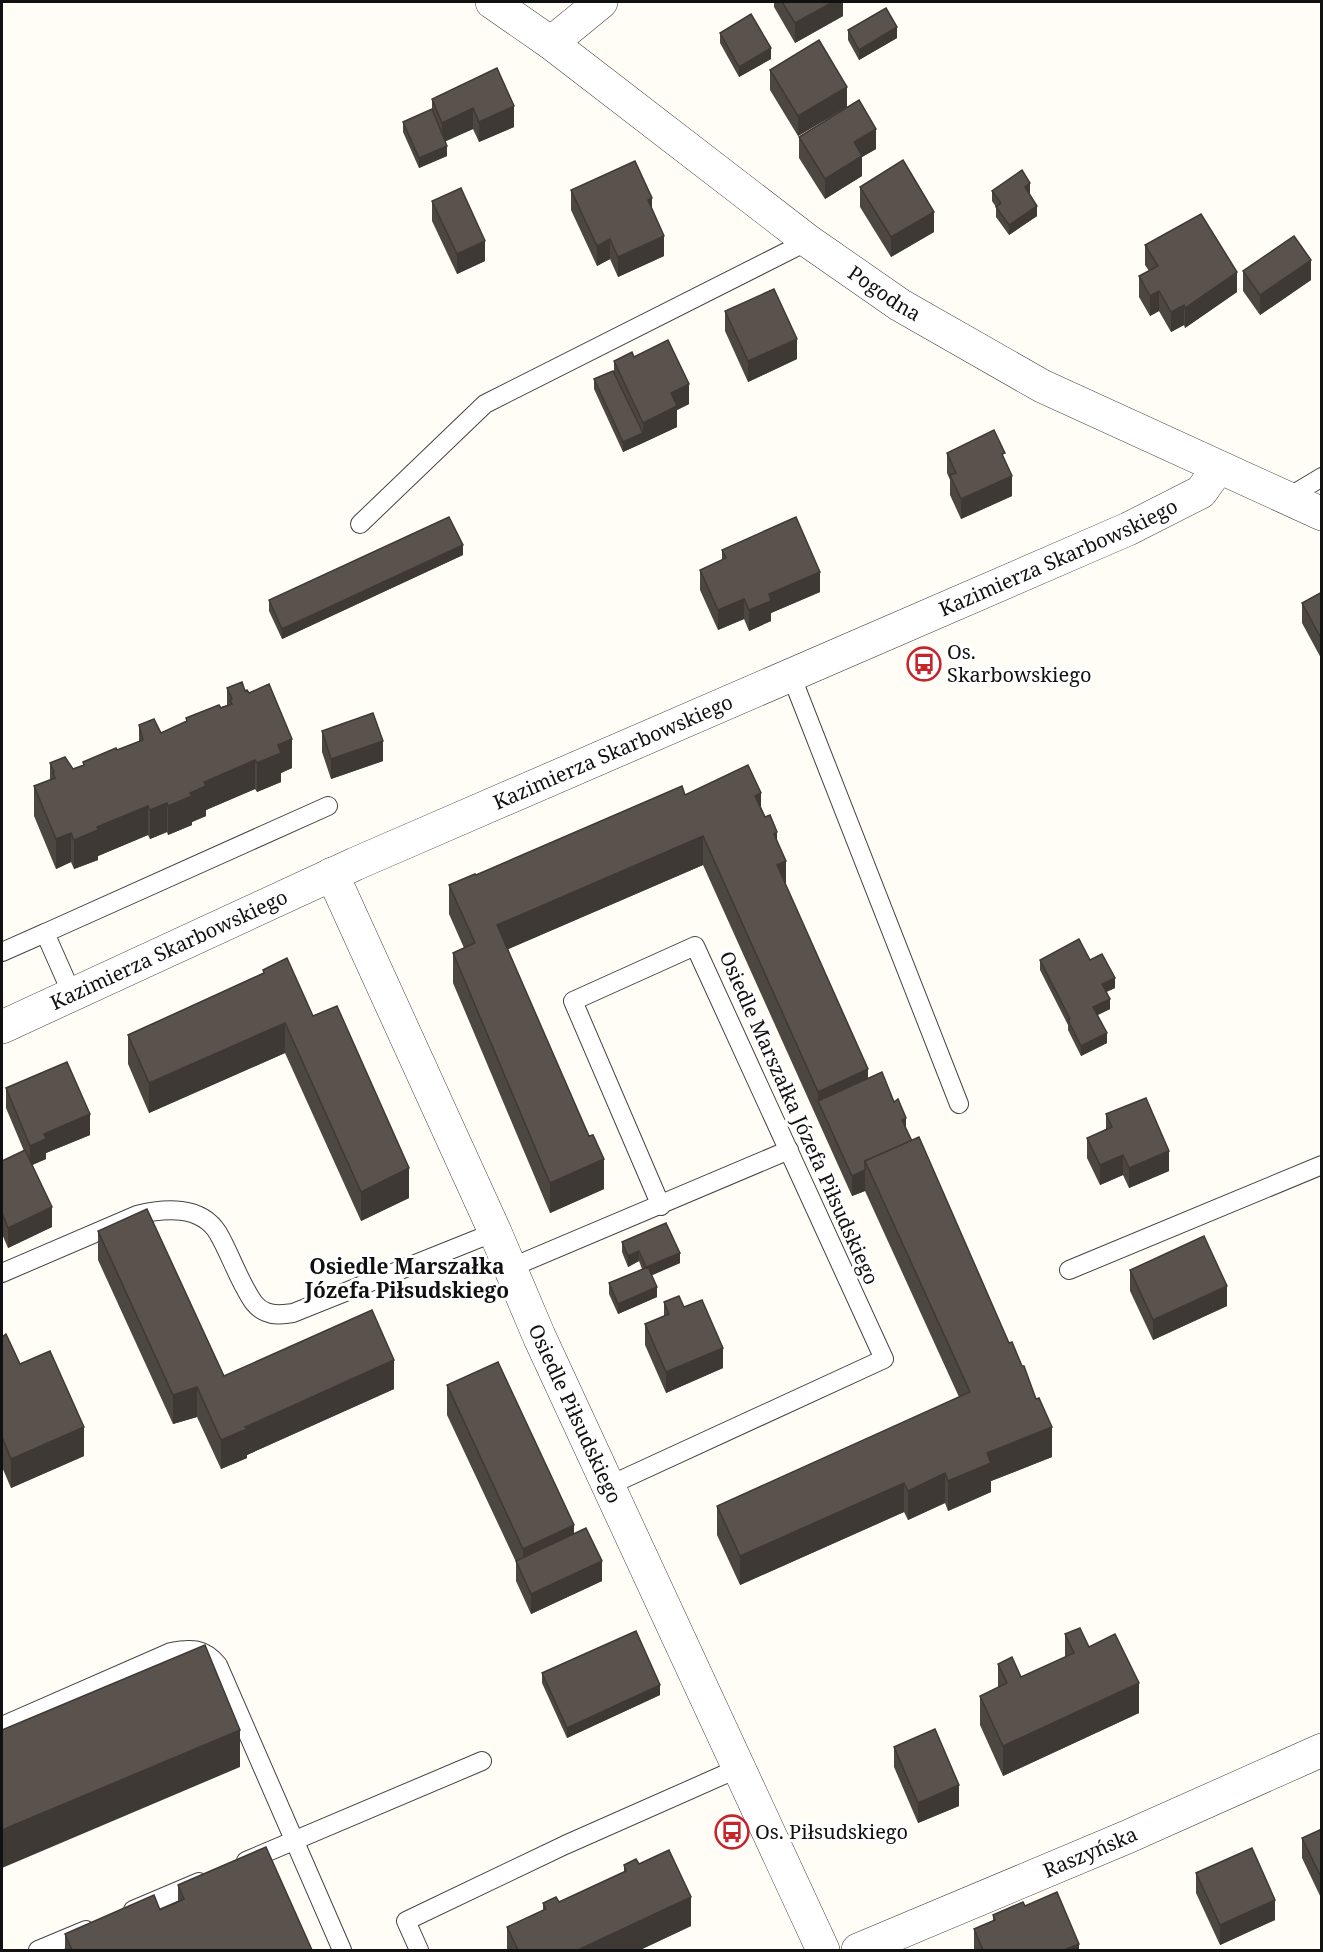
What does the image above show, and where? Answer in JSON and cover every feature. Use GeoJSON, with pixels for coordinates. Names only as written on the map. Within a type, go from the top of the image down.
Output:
{"type":"FeatureCollection","features":[{"type":"Feature","properties":{"kind":"street","name":"Pogodna"},"geometry":{"type":"LineString","coordinates":[[492,2],[550,43],[808,241],[900,305],[1042,386],[1322,514]]}},
{"type":"Feature","properties":{"kind":"street"},"geometry":{"type":"LineString","coordinates":[[550,43],[601,2]]}},
{"type":"Feature","properties":{"kind":"street","name":"Kazimierza Skarbowskiego"},"geometry":{"type":"LineString","coordinates":[[2,1026],[332,874],[1128,528],[1201,492],[1218,468]]}},
{"type":"Feature","properties":{"kind":"street","name":"Osiedle Piłsudskiego"},"geometry":{"type":"LineString","coordinates":[[332,874],[608,1486],[823,1950]]}},
{"type":"Feature","properties":{"kind":"street","name":"Raszyńska"},"geometry":{"type":"LineString","coordinates":[[858,1950],[1127,1837],[1322,1750]]}},
{"type":"Feature","properties":{"kind":"lane"},"geometry":{"type":"LineString","coordinates":[[360,524],[485,404],[808,241]]}},
{"type":"Feature","properties":{"kind":"lane"},"geometry":{"type":"LineString","coordinates":[[1287,498],[1322,477]]}},
{"type":"Feature","properties":{"kind":"lane"},"geometry":{"type":"LineString","coordinates":[[791,675],[959,1104]]}},
{"type":"Feature","properties":{"kind":"lane"},"geometry":{"type":"LineString","coordinates":[[2,952],[328,806]]}},
{"type":"Feature","properties":{"kind":"lane"},"geometry":{"type":"LineString","coordinates":[[45,933],[72,994]]}},
{"type":"Feature","properties":{"kind":"lane","name":"Osiedle Marszałka Józefa Piłsudskiego"},"geometry":{"type":"LineString","coordinates":[[608,1486],[884,1359],[696,946],[573,1001],[661,1206]]}},
{"type":"Feature","properties":{"kind":"lane"},"geometry":{"type":"LineString","coordinates":[[510,1268],[789,1150]]}},
{"type":"Feature","properties":{"kind":"lane"},"geometry":{"type":"LineString","coordinates":[[1070,1270],[1322,1165]]}},
{"type":"Feature","properties":{"kind":"lane"},"geometry":{"type":"LineString","coordinates":[[2,1274],[137,1215],[157,1210],[176,1209],[192,1213],[207,1221],[217,1231],[253,1303],[264,1312],[277,1315],[293,1312],[495,1232]]}},
{"type":"Feature","properties":{"kind":"lane"},"geometry":{"type":"LineString","coordinates":[[2,1726],[171,1652],[187,1649],[200,1650],[211,1656],[218,1665],[342,1950]]}},
{"type":"Feature","properties":{"kind":"lane"},"geometry":{"type":"LineString","coordinates":[[38,1950],[482,1761]]}},
{"type":"Feature","properties":{"kind":"lane"},"geometry":{"type":"LineString","coordinates":[[419,1950],[406,1921],[565,1845],[739,1768]]}},
{"type":"Feature","properties":{"kind":"building"},"geometry":{"type":"Polygon","coordinates":[[[782,2],[833,2],[795,23],[782,2]]]}},
{"type":"Feature","properties":{"kind":"building"},"geometry":{"type":"Polygon","coordinates":[[[886,8],[897,27],[859,50],[848,30],[886,8]]]}},
{"type":"Feature","properties":{"kind":"building"},"geometry":{"type":"Polygon","coordinates":[[[751,14],[771,48],[739,67],[720,33],[751,14]]]}},
{"type":"Feature","properties":{"kind":"building"},"geometry":{"type":"Polygon","coordinates":[[[819,40],[847,87],[798,116],[770,70],[819,40]]]}},
{"type":"Feature","properties":{"kind":"building"},"geometry":{"type":"Polygon","coordinates":[[[497,68],[514,106],[479,122],[473,108],[442,123],[432,99],[497,68]]]}},
{"type":"Feature","properties":{"kind":"building"},"geometry":{"type":"Polygon","coordinates":[[[859,100],[876,129],[854,142],[862,156],[825,179],[799,137],[859,100]]]}},
{"type":"Feature","properties":{"kind":"building"},"geometry":{"type":"Polygon","coordinates":[[[432,109],[447,146],[419,158],[403,122],[432,109]]]}},
{"type":"Feature","properties":{"kind":"building"},"geometry":{"type":"Polygon","coordinates":[[[903,160],[934,212],[891,237],[860,187],[903,160]]]}},
{"type":"Feature","properties":{"kind":"building"},"geometry":{"type":"Polygon","coordinates":[[[635,161],[652,198],[648,200],[664,236],[618,257],[610,239],[597,246],[571,190],[635,161]]]}},
{"type":"Feature","properties":{"kind":"building"},"geometry":{"type":"Polygon","coordinates":[[[1022,170],[1030,183],[1025,187],[1037,206],[1009,225],[996,207],[1001,203],[992,191],[1022,170]]]}},
{"type":"Feature","properties":{"kind":"building"},"geometry":{"type":"Polygon","coordinates":[[[461,188],[485,241],[457,254],[432,201],[461,188]]]}},
{"type":"Feature","properties":{"kind":"building"},"geometry":{"type":"Polygon","coordinates":[[[1201,214],[1237,272],[1185,308],[1184,305],[1171,312],[1159,291],[1150,296],[1139,276],[1158,266],[1145,245],[1201,214]]]}},
{"type":"Feature","properties":{"kind":"building"},"geometry":{"type":"Polygon","coordinates":[[[1294,236],[1311,260],[1260,295],[1243,271],[1294,236]]]}},
{"type":"Feature","properties":{"kind":"building"},"geometry":{"type":"Polygon","coordinates":[[[774,289],[797,339],[748,361],[725,311],[774,289]]]}},
{"type":"Feature","properties":{"kind":"building"},"geometry":{"type":"Polygon","coordinates":[[[668,340],[689,384],[671,393],[677,406],[643,423],[614,361],[632,352],[634,357],[668,340]]]}},
{"type":"Feature","properties":{"kind":"building"},"geometry":{"type":"Polygon","coordinates":[[[613,371],[643,433],[623,442],[594,379],[613,371]]]}},
{"type":"Feature","properties":{"kind":"building"},"geometry":{"type":"Polygon","coordinates":[[[994,430],[1005,453],[1002,454],[1012,476],[961,499],[950,475],[956,473],[947,453],[994,430]]]}},
{"type":"Feature","properties":{"kind":"building"},"geometry":{"type":"Polygon","coordinates":[[[449,517],[463,545],[282,629],[269,600],[449,517]]]}},
{"type":"Feature","properties":{"kind":"building"},"geometry":{"type":"Polygon","coordinates":[[[796,517],[820,572],[769,594],[771,601],[749,610],[744,599],[718,610],[700,570],[726,558],[722,550],[796,517]]]}},
{"type":"Feature","properties":{"kind":"building"},"geometry":{"type":"Polygon","coordinates":[[[1322,592],[1322,640],[1302,603],[1322,592]]]}},
{"type":"Feature","properties":{"kind":"building"},"geometry":{"type":"Polygon","coordinates":[[[242,682],[245,691],[249,693],[269,684],[292,739],[278,745],[281,753],[257,763],[255,760],[204,782],[206,786],[190,793],[192,796],[168,806],[167,803],[150,810],[148,806],[97,827],[98,830],[74,840],[71,833],[56,839],[34,786],[55,778],[50,763],[65,757],[73,769],[84,765],[83,762],[116,748],[117,750],[143,740],[139,725],[154,719],[161,733],[187,721],[186,718],[219,705],[221,708],[232,704],[227,688],[242,682]]]}},
{"type":"Feature","properties":{"kind":"building"},"geometry":{"type":"Polygon","coordinates":[[[373,713],[383,741],[331,759],[322,731],[373,713]]]}},
{"type":"Feature","properties":{"kind":"building"},"geometry":{"type":"Polygon","coordinates":[[[748,765],[761,793],[755,796],[765,817],[770,815],[777,832],[774,834],[786,861],[777,865],[868,1069],[818,1092],[703,836],[497,925],[589,1136],[593,1135],[604,1159],[550,1183],[453,953],[475,943],[449,885],[682,786],[685,795],[748,765]]]}},
{"type":"Feature","properties":{"kind":"building"},"geometry":{"type":"Polygon","coordinates":[[[1079,939],[1090,960],[1102,954],[1115,978],[1102,984],[1110,999],[1093,1007],[1107,1033],[1081,1046],[1040,960],[1079,939]]]}},
{"type":"Feature","properties":{"kind":"building"},"geometry":{"type":"Polygon","coordinates":[[[287,958],[313,1016],[337,1006],[409,1168],[361,1192],[285,1023],[149,1083],[128,1035],[264,973],[263,970],[287,958]]]}},
{"type":"Feature","properties":{"kind":"building"},"geometry":{"type":"Polygon","coordinates":[[[67,1062],[90,1114],[44,1134],[46,1139],[30,1146],[6,1088],[67,1062]]]}},
{"type":"Feature","properties":{"kind":"building"},"geometry":{"type":"Polygon","coordinates":[[[882,1072],[894,1102],[898,1099],[906,1118],[902,1120],[912,1141],[865,1161],[865,1170],[852,1176],[818,1101],[882,1072]]]}},
{"type":"Feature","properties":{"kind":"building"},"geometry":{"type":"Polygon","coordinates":[[[1146,1098],[1169,1151],[1129,1168],[1123,1155],[1100,1165],[1087,1138],[1112,1127],[1106,1114],[1146,1098]]]}},
{"type":"Feature","properties":{"kind":"building"},"geometry":{"type":"Polygon","coordinates":[[[919,1137],[1009,1343],[1012,1342],[1036,1399],[1039,1398],[1052,1427],[987,1453],[991,1463],[948,1481],[945,1473],[908,1491],[904,1483],[740,1556],[717,1506],[970,1392],[865,1161],[919,1137]]]}},
{"type":"Feature","properties":{"kind":"building"},"geometry":{"type":"Polygon","coordinates":[[[25,1150],[52,1207],[8,1228],[2,1213],[2,1161],[25,1150]]]}},
{"type":"Feature","properties":{"kind":"building"},"geometry":{"type":"Polygon","coordinates":[[[147,1209],[224,1376],[372,1310],[394,1360],[221,1440],[197,1387],[173,1395],[98,1231],[147,1209]]]}},
{"type":"Feature","properties":{"kind":"building"},"geometry":{"type":"Polygon","coordinates":[[[666,1223],[680,1253],[646,1267],[639,1251],[628,1256],[622,1242],[666,1223]]]}},
{"type":"Feature","properties":{"kind":"building"},"geometry":{"type":"Polygon","coordinates":[[[1204,1236],[1227,1286],[1153,1320],[1130,1270],[1204,1236]]]}},
{"type":"Feature","properties":{"kind":"building"},"geometry":{"type":"Polygon","coordinates":[[[648,1267],[657,1287],[618,1304],[609,1283],[648,1267]]]}},
{"type":"Feature","properties":{"kind":"building"},"geometry":{"type":"Polygon","coordinates":[[[679,1296],[684,1307],[702,1300],[723,1348],[666,1372],[645,1324],[669,1314],[664,1302],[679,1296]]]}},
{"type":"Feature","properties":{"kind":"building"},"geometry":{"type":"Polygon","coordinates":[[[6,1334],[20,1364],[50,1351],[84,1427],[11,1459],[2,1437],[2,1337],[6,1334]]]}},
{"type":"Feature","properties":{"kind":"building"},"geometry":{"type":"Polygon","coordinates":[[[498,1362],[574,1525],[523,1549],[447,1385],[498,1362]]]}},
{"type":"Feature","properties":{"kind":"building"},"geometry":{"type":"Polygon","coordinates":[[[586,1528],[602,1561],[531,1594],[516,1561],[586,1528]]]}},
{"type":"Feature","properties":{"kind":"building"},"geometry":{"type":"Polygon","coordinates":[[[1080,1628],[1089,1647],[1115,1634],[1139,1683],[1003,1746],[980,1696],[1007,1683],[998,1664],[1012,1657],[1021,1677],[1074,1653],[1065,1634],[1080,1628]]]}},
{"type":"Feature","properties":{"kind":"building"},"geometry":{"type":"Polygon","coordinates":[[[636,1631],[660,1685],[567,1728],[542,1673],[636,1631]]]}},
{"type":"Feature","properties":{"kind":"building"},"geometry":{"type":"Polygon","coordinates":[[[205,1645],[240,1730],[2,1830],[2,1730],[205,1645]]]}},
{"type":"Feature","properties":{"kind":"building"},"geometry":{"type":"Polygon","coordinates":[[[935,1729],[959,1785],[918,1803],[894,1747],[935,1729]]]}},
{"type":"Feature","properties":{"kind":"building"},"geometry":{"type":"Polygon","coordinates":[[[1322,1829],[1322,1879],[1302,1838],[1322,1829]]]}},
{"type":"Feature","properties":{"kind":"building"},"geometry":{"type":"Polygon","coordinates":[[[266,1847],[312,1950],[72,1950],[65,1934],[154,1895],[160,1910],[184,1899],[178,1885],[266,1847]]]}},
{"type":"Feature","properties":{"kind":"building"},"geometry":{"type":"Polygon","coordinates":[[[1252,1848],[1275,1900],[1220,1925],[1196,1873],[1252,1848]]]}},
{"type":"Feature","properties":{"kind":"building"},"geometry":{"type":"Polygon","coordinates":[[[669,1850],[691,1897],[578,1950],[518,1950],[507,1927],[546,1909],[543,1903],[556,1897],[559,1902],[626,1871],[624,1865],[636,1859],[639,1864],[669,1850]]]}},
{"type":"Feature","properties":{"kind":"building"},"geometry":{"type":"Polygon","coordinates":[[[1057,1892],[1079,1944],[1064,1950],[983,1950],[974,1929],[995,1920],[993,1915],[1023,1902],[1025,1906],[1057,1892]]]}},
{"type":"Feature","properties":{"kind":"place","name":"Os. Skarbowskiego"},"geometry":{"type":"Point","coordinates":[924,664]}},
{"type":"Feature","properties":{"kind":"place","name":"Os. Piłsudskiego"},"geometry":{"type":"Point","coordinates":[732,1832]}},
{"type":"Feature","properties":{"kind":"district","name":"Osiedle Marszałka Józefa Piłsudskiego"},"geometry":{"type":"Point","coordinates":[407,1279]}}]}
